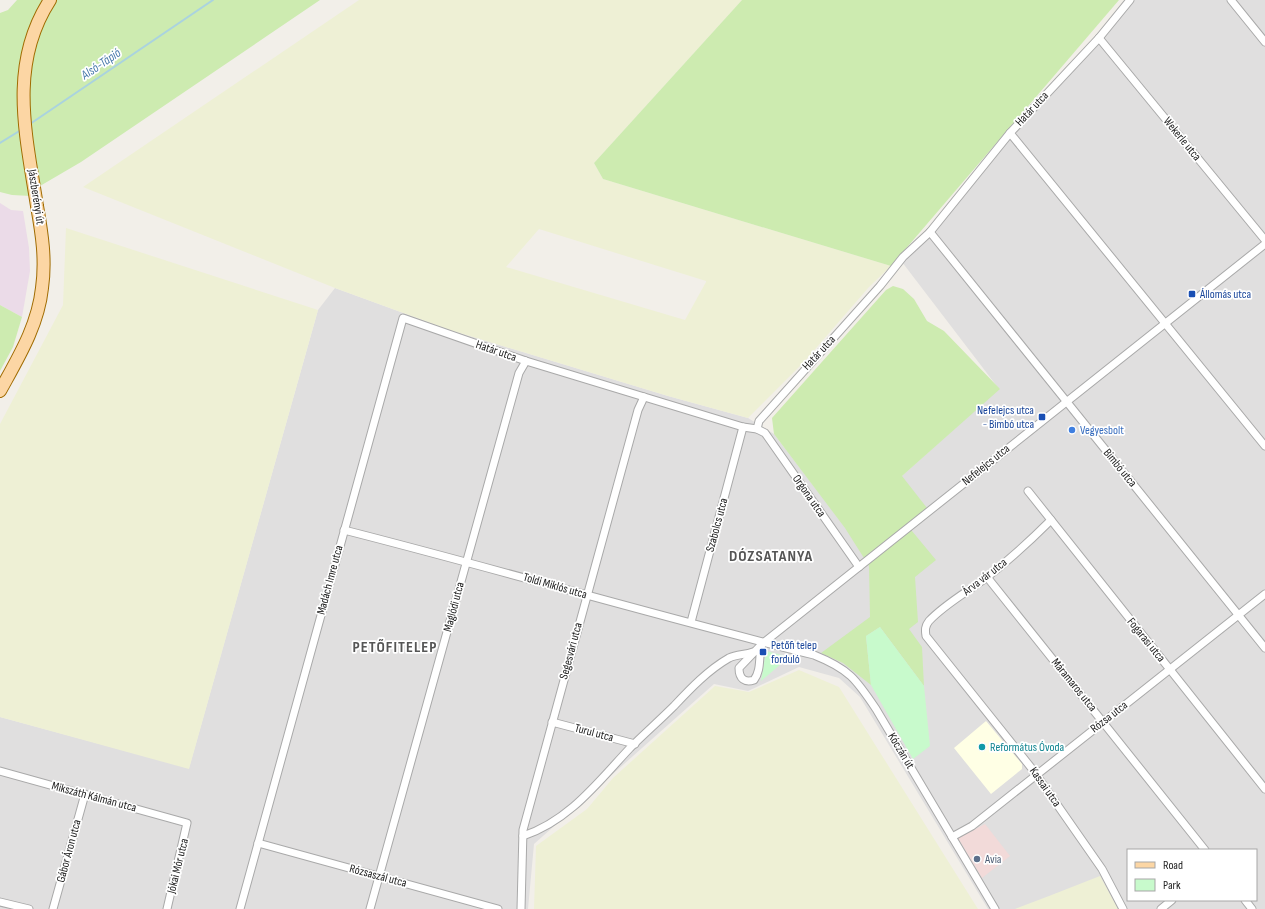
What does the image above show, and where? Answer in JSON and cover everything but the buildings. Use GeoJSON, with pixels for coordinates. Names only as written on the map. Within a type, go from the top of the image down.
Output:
{"type":"FeatureCollection","features":[{"type":"Feature","properties":{"kind":"main road","name":"Jászberényi út"},"geometry":{"type":"LineString","coordinates":[[0,391],[32,329],[38,311],[42,288],[43,241],[26,132],[23,85],[25,59],[37,23],[50,0]]}},
{"type":"Feature","properties":{"kind":"street","name":"Határ utca"},"geometry":{"type":"LineString","coordinates":[[403,318],[526,361],[743,427],[757,429],[759,421],[792,383],[880,286],[903,257],[930,232],[1010,133],[1099,38],[1130,0]]}},
{"type":"Feature","properties":{"kind":"street"},"geometry":{"type":"LineString","coordinates":[[1231,0],[1265,42]]}},
{"type":"Feature","properties":{"kind":"street","name":"Wekerle utca"},"geometry":{"type":"LineString","coordinates":[[1099,38],[1265,240]]}},
{"type":"Feature","properties":{"kind":"street"},"geometry":{"type":"LineString","coordinates":[[1010,133],[1166,322],[1265,446]]}},
{"type":"Feature","properties":{"kind":"street","name":"Bimbó utca"},"geometry":{"type":"LineString","coordinates":[[930,232],[1265,648]]}},
{"type":"Feature","properties":{"kind":"street","name":"Nefelejcs utca"},"geometry":{"type":"LineString","coordinates":[[764,643],[759,653],[760,671],[754,680],[748,682],[743,680],[740,677],[739,668],[764,643],[1265,244]]}},
{"type":"Feature","properties":{"kind":"street","name":"Madách Imre utca"},"geometry":{"type":"LineString","coordinates":[[240,909],[403,318]]}},
{"type":"Feature","properties":{"kind":"street","name":"Maglódi utca"},"geometry":{"type":"LineString","coordinates":[[370,909],[518,373],[526,361]]}},
{"type":"Feature","properties":{"kind":"street","name":"Segesvári utca"},"geometry":{"type":"LineString","coordinates":[[521,909],[523,830],[586,595],[638,410],[644,397]]}},
{"type":"Feature","properties":{"kind":"street","name":"Szabolcs utca"},"geometry":{"type":"LineString","coordinates":[[691,622],[743,427]]}},
{"type":"Feature","properties":{"kind":"street","name":"Orgona utca"},"geometry":{"type":"LineString","coordinates":[[757,429],[765,433],[859,567]]}},
{"type":"Feature","properties":{"kind":"street","name":"Fogarasi utca"},"geometry":{"type":"LineString","coordinates":[[1028,491],[1265,789]]}},
{"type":"Feature","properties":{"kind":"street","name":"Árva vár utca"},"geometry":{"type":"LineString","coordinates":[[926,636],[925,628],[928,623],[987,577],[1034,537],[1051,520]]}},
{"type":"Feature","properties":{"kind":"street","name":"Toldi Miklós utca"},"geometry":{"type":"LineString","coordinates":[[344,530],[467,561],[764,643]]}},
{"type":"Feature","properties":{"kind":"street","name":"Máramaros utca"},"geometry":{"type":"LineString","coordinates":[[987,577],[1204,849]]}},
{"type":"Feature","properties":{"kind":"street","name":"Rózsa utca"},"geometry":{"type":"LineString","coordinates":[[952,837],[972,826],[1265,594]]}},
{"type":"Feature","properties":{"kind":"street","name":"Kassai utca"},"geometry":{"type":"LineString","coordinates":[[926,636],[1036,774],[1102,869],[1123,909]]}},
{"type":"Feature","properties":{"kind":"street","name":"Kóczán út"},"geometry":{"type":"LineString","coordinates":[[764,643],[814,655],[840,666],[851,676],[876,709],[995,909]]}},
{"type":"Feature","properties":{"kind":"street"},"geometry":{"type":"LineString","coordinates":[[523,836],[535,832],[569,812],[606,777],[658,719],[707,674],[732,657],[756,650]]}},
{"type":"Feature","properties":{"kind":"street","name":"Turul utca"},"geometry":{"type":"LineString","coordinates":[[552,722],[635,744]]}},
{"type":"Feature","properties":{"kind":"street","name":"Mikszáth Kálmán utca"},"geometry":{"type":"LineString","coordinates":[[0,771],[187,823]]}},
{"type":"Feature","properties":{"kind":"street","name":"Gábor Áron utca"},"geometry":{"type":"LineString","coordinates":[[53,909],[85,794]]}},
{"type":"Feature","properties":{"kind":"street","name":"Jókai Mór utca"},"geometry":{"type":"LineString","coordinates":[[167,909],[187,823]]}},
{"type":"Feature","properties":{"kind":"street","name":"Rózsaszál utca"},"geometry":{"type":"LineString","coordinates":[[258,843],[498,909]]}},
{"type":"Feature","properties":{"kind":"street"},"geometry":{"type":"LineString","coordinates":[[1161,909],[1171,901]]}},
{"type":"Feature","properties":{"kind":"street"},"geometry":{"type":"LineString","coordinates":[[1246,901],[1252,909]]}},
{"type":"Feature","properties":{"kind":"street"},"geometry":{"type":"LineString","coordinates":[[0,902],[30,909]]}},
{"type":"Feature","properties":{"kind":"shaded area"},"geometry":{"type":"Polygon","coordinates":[[[359,0],[742,0],[594,163],[603,179],[891,266],[869,287],[804,362],[748,418],[668,396],[450,330],[335,288],[83,187],[359,0]],[[539,229],[506,267],[685,320],[706,281],[539,229]]]}},
{"type":"Feature","properties":{"kind":"shaded area"},"geometry":{"type":"Polygon","coordinates":[[[1125,0],[1265,0],[1265,909],[988,909],[860,697],[839,678],[799,667],[748,691],[714,684],[534,844],[528,909],[0,909],[0,717],[189,768],[318,310],[335,288],[450,330],[668,396],[748,418],[774,434],[845,527],[999,389],[902,262],[1013,126],[1101,30],[1125,0]]]}},
{"type":"Feature","properties":{"kind":"shaded area"},"geometry":{"type":"Polygon","coordinates":[[[0,203],[11,210],[23,211],[29,248],[30,271],[22,317],[0,305],[0,203]]]}},
{"type":"Feature","properties":{"kind":"shaded area"},"geometry":{"type":"Polygon","coordinates":[[[66,228],[318,310],[189,769],[0,717],[0,424],[63,305],[66,228]]]}},
{"type":"Feature","properties":{"kind":"shaded area"},"geometry":{"type":"Polygon","coordinates":[[[799,670],[839,687],[978,909],[534,909],[536,846],[587,809],[613,778],[715,686],[749,692],[799,670]]]}},
{"type":"Feature","properties":{"kind":"shaded area"},"geometry":{"type":"Polygon","coordinates":[[[986,721],[1022,764],[1022,769],[991,794],[954,748],[986,721]]]}},
{"type":"Feature","properties":{"kind":"shaded area"},"geometry":{"type":"Polygon","coordinates":[[[985,824],[1010,856],[982,878],[958,838],[985,824]]]}},
{"type":"Feature","properties":{"kind":"shaded area"},"geometry":{"type":"Polygon","coordinates":[[[1100,876],[1118,909],[1015,909],[1049,896],[1100,876]]]}},
{"type":"Feature","properties":{"kind":"green space"},"geometry":{"type":"Polygon","coordinates":[[[17,0],[42,0],[30,27],[21,56],[17,91],[19,121],[31,196],[12,195],[0,192],[0,13],[8,10],[17,0]]]}},
{"type":"Feature","properties":{"kind":"green space"},"geometry":{"type":"Polygon","coordinates":[[[56,0],[320,0],[81,162],[40,186],[30,108],[30,62],[37,38],[56,0]]]}},
{"type":"Feature","properties":{"kind":"green space"},"geometry":{"type":"Polygon","coordinates":[[[742,0],[1119,0],[891,266],[603,179],[594,163],[742,0]]]}},
{"type":"Feature","properties":{"kind":"green space"},"geometry":{"type":"Polygon","coordinates":[[[893,286],[903,289],[914,299],[927,321],[944,331],[1000,389],[902,476],[927,508],[907,525],[936,560],[915,577],[918,622],[909,629],[922,647],[924,686],[880,627],[866,636],[871,685],[843,663],[821,653],[870,617],[869,566],[845,528],[774,434],[772,418],[886,290],[893,286]]]}},
{"type":"Feature","properties":{"kind":"green space"},"geometry":{"type":"Polygon","coordinates":[[[0,305],[22,317],[13,347],[0,371],[0,305]]]}},
{"type":"Feature","properties":{"kind":"green space"},"geometry":{"type":"Polygon","coordinates":[[[880,627],[924,686],[930,746],[913,759],[871,685],[866,636],[880,627]]]}},
{"type":"Feature","properties":{"kind":"green space"},"geometry":{"type":"Polygon","coordinates":[[[766,651],[789,657],[761,681],[766,651]]]}},
{"type":"Feature","properties":{"kind":"waterway","name":"Alsó-Tápió"},"geometry":{"type":"LineString","coordinates":[[30,124],[213,0]]}},
{"type":"Feature","properties":{"kind":"waterway","name":"Alsó-Tápió"},"geometry":{"type":"LineString","coordinates":[[0,143],[21,130]]}},
{"type":"Feature","properties":{"kind":"place","name":"Állomás utca"},"geometry":{"type":"Point","coordinates":[1192,294]}},
{"type":"Feature","properties":{"kind":"place","name":"Nefelejcs utca - Bimbó utca"},"geometry":{"type":"Point","coordinates":[1042,417]}},
{"type":"Feature","properties":{"kind":"place","name":"Vegyesbolt"},"geometry":{"type":"Point","coordinates":[1072,430]}},
{"type":"Feature","properties":{"kind":"place","name":"Petőfi telep forduló"},"geometry":{"type":"Point","coordinates":[763,652]}},
{"type":"Feature","properties":{"kind":"place","name":"Református Óvoda"},"geometry":{"type":"Point","coordinates":[982,747]}},
{"type":"Feature","properties":{"kind":"place","name":"Avia"},"geometry":{"type":"Point","coordinates":[977,859]}},
{"type":"Feature","properties":{"kind":"district","name":"DÓZSATANYA"},"geometry":{"type":"Point","coordinates":[771,556]}},
{"type":"Feature","properties":{"kind":"district","name":"PETŐFITELEP"},"geometry":{"type":"Point","coordinates":[395,647]}}]}
